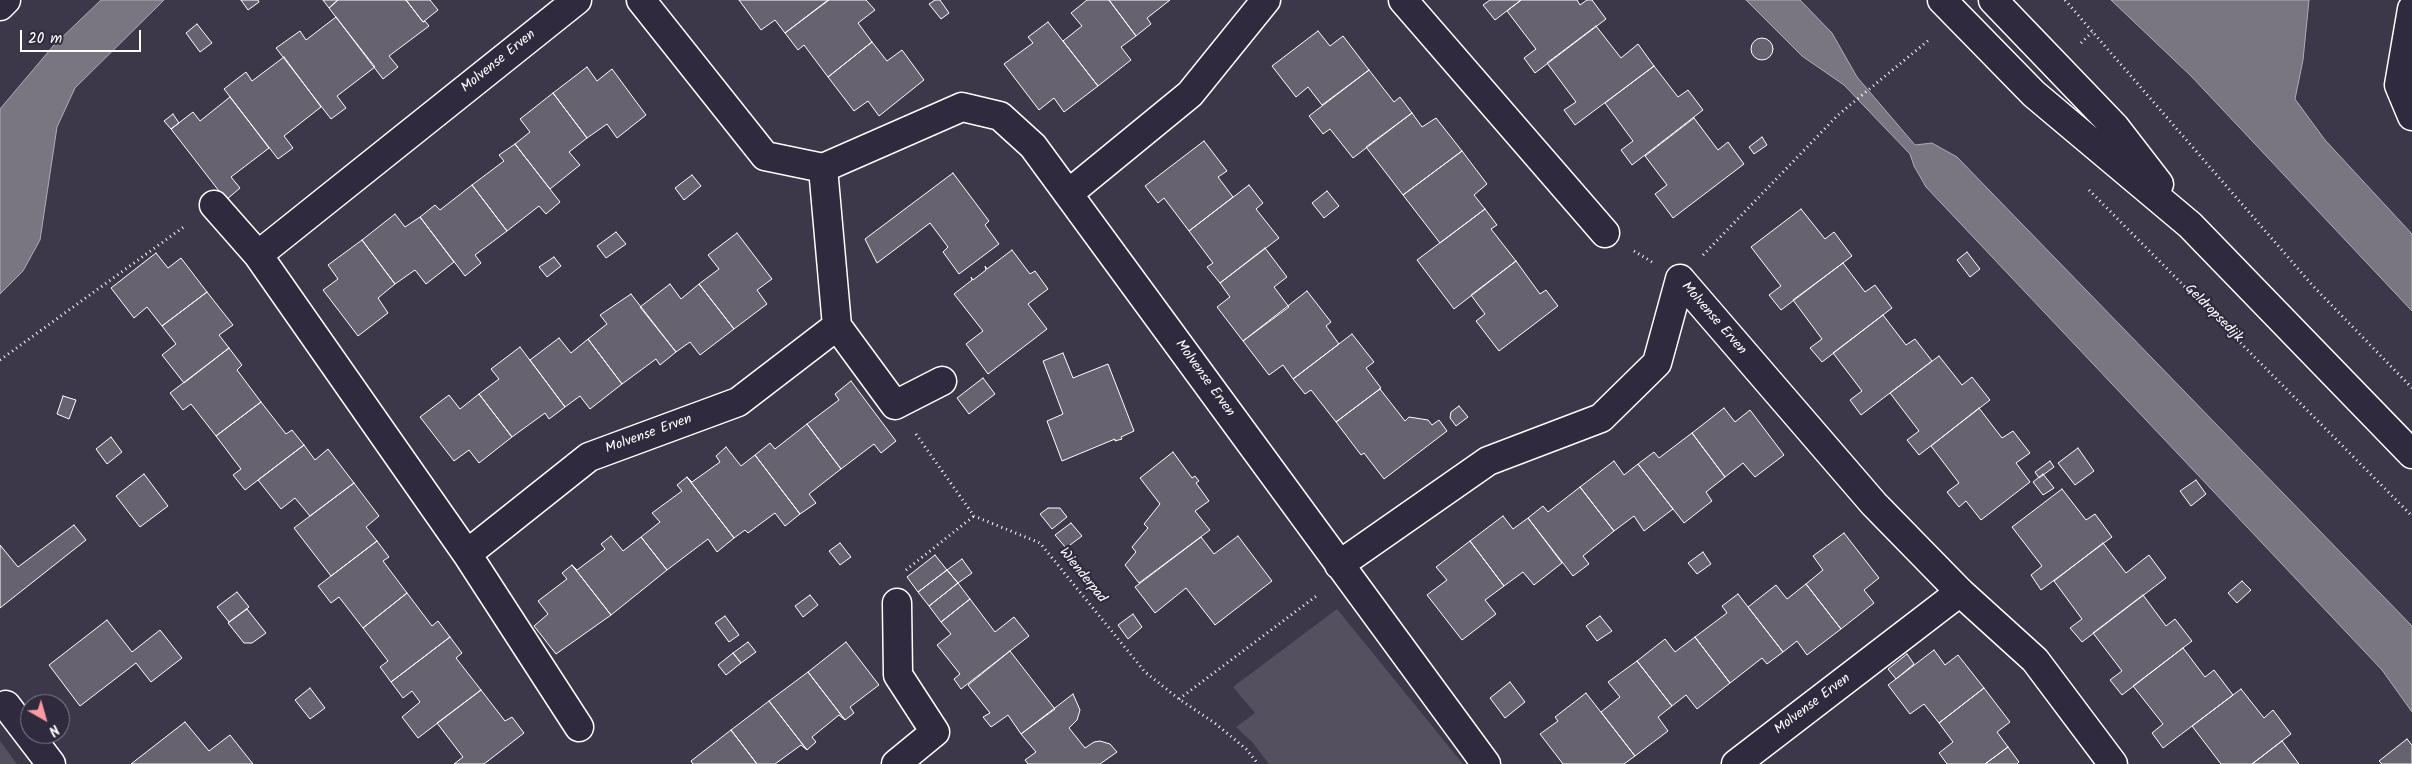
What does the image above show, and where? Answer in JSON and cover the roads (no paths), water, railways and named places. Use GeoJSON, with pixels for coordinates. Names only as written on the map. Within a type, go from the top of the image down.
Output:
{"type":"FeatureCollection","features":[{"type":"Feature","properties":{"kind":"street"},"geometry":{"type":"LineString","coordinates":[[0,6],[6,0]]}},
{"type":"Feature","properties":{"kind":"street","name":"Molvense Erven"},"geometry":{"type":"LineString","coordinates":[[258,255],[577,0]]}},
{"type":"Feature","properties":{"kind":"street"},"geometry":{"type":"LineString","coordinates":[[641,0],[765,156],[823,168],[837,326],[895,405],[942,381]]}},
{"type":"Feature","properties":{"kind":"street"},"geometry":{"type":"LineString","coordinates":[[1068,194],[1190,94],[1266,0]]}},
{"type":"Feature","properties":{"kind":"street"},"geometry":{"type":"LineString","coordinates":[[1403,0],[1605,233]]}},
{"type":"Feature","properties":{"kind":"street"},"geometry":{"type":"LineString","coordinates":[[1942,0],[2034,94],[2190,225],[2412,454]]}},
{"type":"Feature","properties":{"kind":"street"},"geometry":{"type":"LineString","coordinates":[[2002,3],[2115,127],[2190,225]]}},
{"type":"Feature","properties":{"kind":"street"},"geometry":{"type":"LineString","coordinates":[[2412,10],[2399,85],[2412,116]]}},
{"type":"Feature","properties":{"kind":"street","name":"Molvense Erven"},"geometry":{"type":"LineString","coordinates":[[823,168],[962,107],[1000,116],[1032,146],[1486,764]]}},
{"type":"Feature","properties":{"kind":"street"},"geometry":{"type":"LineString","coordinates":[[214,205],[258,255],[467,554],[578,727]]}},
{"type":"Feature","properties":{"kind":"street","name":"Molvense Erven"},"geometry":{"type":"LineString","coordinates":[[1339,565],[1488,461],[1601,418],[1658,363],[1680,279],[1874,504],[1960,592],[2035,660],[2113,764]]}},
{"type":"Feature","properties":{"kind":"street","name":"Molvense Erven"},"geometry":{"type":"LineString","coordinates":[[467,554],[589,457],[738,402],[837,326]]}},
{"type":"Feature","properties":{"kind":"street","name":"Molvense Erven"},"geometry":{"type":"LineString","coordinates":[[1736,764],[1960,592]]}},
{"type":"Feature","properties":{"kind":"street"},"geometry":{"type":"LineString","coordinates":[[896,764],[935,732],[898,674],[897,604]]}},
{"type":"Feature","properties":{"kind":"street"},"geometry":{"type":"LineString","coordinates":[[6,705],[51,764]]}}]}
